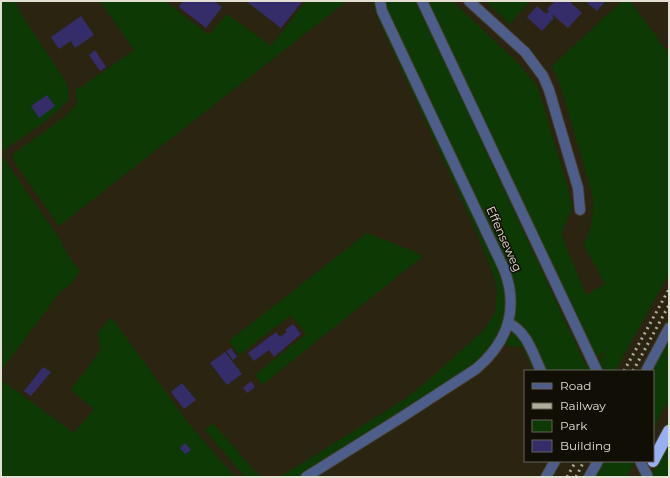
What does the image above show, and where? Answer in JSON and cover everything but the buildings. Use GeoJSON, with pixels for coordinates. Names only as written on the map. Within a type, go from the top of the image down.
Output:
{"type":"FeatureCollection","features":[{"type":"Feature","properties":{"kind":"highway"},"geometry":{"type":"LineString","coordinates":[[654,459],[669,431]]}},
{"type":"Feature","properties":{"kind":"highway"},"geometry":{"type":"LineString","coordinates":[[644,477],[652,462]]}},
{"type":"Feature","properties":{"kind":"street","name":"Effenseweg"},"geometry":{"type":"LineString","coordinates":[[306,477],[476,369],[498,346],[508,323],[510,312],[511,294],[509,281],[504,269],[382,11],[380,1]]}},
{"type":"Feature","properties":{"kind":"street"},"geometry":{"type":"LineString","coordinates":[[422,1],[595,367]]}},
{"type":"Feature","properties":{"kind":"street"},"geometry":{"type":"LineString","coordinates":[[469,1],[524,52],[543,76],[549,90],[578,188],[580,210]]}},
{"type":"Feature","properties":{"kind":"street"},"geometry":{"type":"LineString","coordinates":[[508,323],[516,328],[526,339],[541,370]]}},
{"type":"Feature","properties":{"kind":"street"},"geometry":{"type":"LineString","coordinates":[[647,370],[669,328]]}},
{"type":"Feature","properties":{"kind":"street"},"geometry":{"type":"LineString","coordinates":[[546,477],[554,462]]}},
{"type":"Feature","properties":{"kind":"street"},"geometry":{"type":"LineString","coordinates":[[589,477],[597,462]]}},
{"type":"Feature","properties":{"kind":"street"},"geometry":{"type":"LineString","coordinates":[[640,462],[648,477]]}},
{"type":"Feature","properties":{"kind":"green space"},"geometry":{"type":"Polygon","coordinates":[[[1,1],[15,1],[20,12],[66,82],[69,99],[54,114],[1,152],[1,1]]]}},
{"type":"Feature","properties":{"kind":"green space"},"geometry":{"type":"Polygon","coordinates":[[[100,1],[165,1],[209,35],[227,14],[271,46],[306,1],[347,1],[59,226],[15,163],[12,155],[66,116],[77,104],[76,88],[80,88],[134,50],[100,1]]]}},
{"type":"Feature","properties":{"kind":"green space"},"geometry":{"type":"Polygon","coordinates":[[[372,1],[377,1],[505,278],[507,308],[501,332],[480,362],[378,429],[299,477],[280,477],[405,399],[431,378],[485,329],[495,313],[497,290],[490,265],[471,220],[378,19],[372,1]]]}},
{"type":"Feature","properties":{"kind":"green space"},"geometry":{"type":"Polygon","coordinates":[[[384,1],[415,1],[460,94],[586,366],[601,359],[604,351],[597,358],[428,1],[452,1],[520,65],[538,88],[568,189],[572,208],[561,234],[586,295],[605,284],[584,245],[592,222],[593,197],[561,87],[552,66],[621,2],[620,1],[630,1],[669,54],[669,274],[616,370],[543,370],[514,319],[514,296],[387,12],[384,1]]]}},
{"type":"Feature","properties":{"kind":"green space"},"geometry":{"type":"Polygon","coordinates":[[[485,1],[530,1],[510,24],[485,1]]]}},
{"type":"Feature","properties":{"kind":"green space"},"geometry":{"type":"Polygon","coordinates":[[[1,155],[80,271],[71,284],[61,291],[1,370],[1,155]]]}},
{"type":"Feature","properties":{"kind":"green space"},"geometry":{"type":"Polygon","coordinates":[[[367,233],[418,253],[422,257],[262,385],[255,375],[306,334],[291,315],[239,355],[229,341],[367,233]]]}},
{"type":"Feature","properties":{"kind":"green space"},"geometry":{"type":"Polygon","coordinates":[[[111,317],[189,424],[235,477],[1,477],[1,380],[74,433],[94,409],[71,390],[100,351],[98,333],[111,317]]]}},
{"type":"Feature","properties":{"kind":"green space"},"geometry":{"type":"Polygon","coordinates":[[[512,333],[516,333],[521,336],[538,370],[534,370],[522,347],[508,346],[505,344],[512,333]]]}},
{"type":"Feature","properties":{"kind":"green space"},"geometry":{"type":"Polygon","coordinates":[[[669,333],[669,399],[654,426],[654,370],[649,370],[669,333]]]}},
{"type":"Feature","properties":{"kind":"green space"},"geometry":{"type":"Polygon","coordinates":[[[213,423],[260,477],[245,477],[205,430],[213,423]]]}},
{"type":"Feature","properties":{"kind":"green space"},"geometry":{"type":"Polygon","coordinates":[[[669,443],[669,472],[666,477],[653,477],[652,474],[669,443]]]}},
{"type":"Feature","properties":{"kind":"green space"},"geometry":{"type":"Polygon","coordinates":[[[600,462],[634,462],[626,477],[592,477],[600,462]]]}},
{"type":"Feature","properties":{"kind":"railway"},"geometry":{"type":"LineString","coordinates":[[625,370],[669,289]]}},
{"type":"Feature","properties":{"kind":"railway"},"geometry":{"type":"LineString","coordinates":[[634,370],[669,305]]}},
{"type":"Feature","properties":{"kind":"railway"},"geometry":{"type":"LineString","coordinates":[[567,477],[575,462]]}},
{"type":"Feature","properties":{"kind":"railway"},"geometry":{"type":"LineString","coordinates":[[576,477],[584,462]]}}]}
